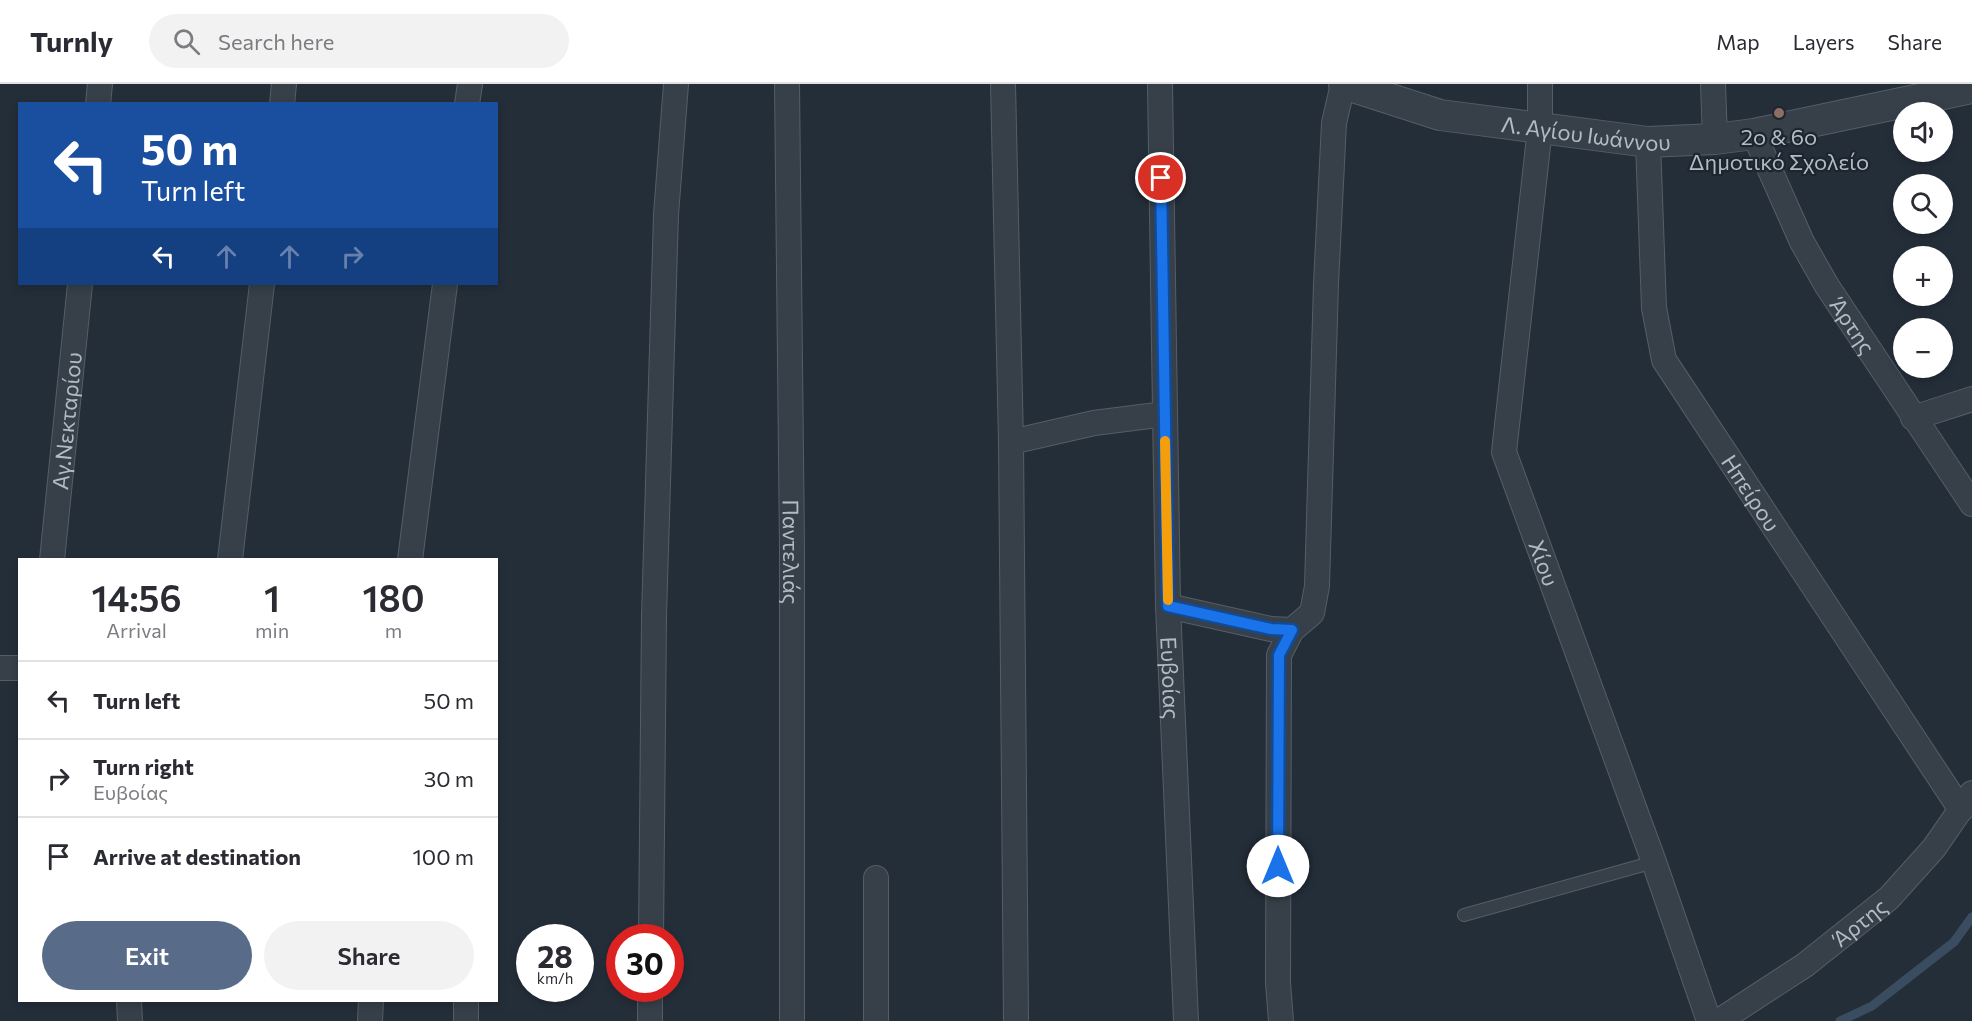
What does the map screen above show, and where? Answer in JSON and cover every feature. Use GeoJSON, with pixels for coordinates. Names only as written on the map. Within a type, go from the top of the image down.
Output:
{"type":"FeatureCollection","features":[{"type":"Feature","properties":{"kind":"street"},"geometry":{"type":"LineString","coordinates":[[98,102],[100,84]]}},
{"type":"Feature","properties":{"kind":"street"},"geometry":{"type":"LineString","coordinates":[[282,102],[284,84]]}},
{"type":"Feature","properties":{"kind":"street"},"geometry":{"type":"LineString","coordinates":[[467,102],[470,84]]}},
{"type":"Feature","properties":{"kind":"street"},"geometry":{"type":"LineString","coordinates":[[651,924],[654,616],[665,238],[676,84]]}},
{"type":"Feature","properties":{"kind":"street","name":"Παντελιάς"},"geometry":{"type":"LineString","coordinates":[[787,84],[792,548],[792,1021]]}},
{"type":"Feature","properties":{"kind":"street"},"geometry":{"type":"LineString","coordinates":[[1003,84],[1011,442],[1016,1021]]}},
{"type":"Feature","properties":{"kind":"street","name":"Ευβοίας"},"geometry":{"type":"LineString","coordinates":[[1160,84],[1168,606],[1186,1021]]}},
{"type":"Feature","properties":{"kind":"street"},"geometry":{"type":"LineString","coordinates":[[1281,1021],[1278,983],[1279,655],[1292,630],[1312,613],[1317,586],[1326,284],[1334,123],[1343,84]]}},
{"type":"Feature","properties":{"kind":"street","name":"Λ. Αγίου Ιωάννου"},"geometry":{"type":"LineString","coordinates":[[1343,84],[1440,115],[1648,142],[1715,139],[1754,134],[1972,88]]}},
{"type":"Feature","properties":{"kind":"street","name":"Χίου"},"geometry":{"type":"LineString","coordinates":[[1540,84],[1540,128],[1504,452],[1654,862],[1709,1021]]}},
{"type":"Feature","properties":{"kind":"street"},"geometry":{"type":"LineString","coordinates":[[1713,84],[1715,139]]}},
{"type":"Feature","properties":{"kind":"street","name":"Άρτης"},"geometry":{"type":"LineString","coordinates":[[1754,134],[1802,242],[1827,286],[1972,504]]}},
{"type":"Feature","properties":{"kind":"street","name":"Ηπείρου"},"geometry":{"type":"LineString","coordinates":[[1648,142],[1654,308],[1664,360],[1966,801]]}},
{"type":"Feature","properties":{"kind":"street","name":"Αγ.Νεκταρίου"},"geometry":{"type":"LineString","coordinates":[[52,558],[80,285]]}},
{"type":"Feature","properties":{"kind":"street"},"geometry":{"type":"LineString","coordinates":[[230,558],[262,285]]}},
{"type":"Feature","properties":{"kind":"street"},"geometry":{"type":"LineString","coordinates":[[410,558],[445,285]]}},
{"type":"Feature","properties":{"kind":"street"},"geometry":{"type":"LineString","coordinates":[[1913,418],[1972,399]]}},
{"type":"Feature","properties":{"kind":"street"},"geometry":{"type":"LineString","coordinates":[[1011,442],[1094,423],[1165,414]]}},
{"type":"Feature","properties":{"kind":"street"},"geometry":{"type":"LineString","coordinates":[[1168,606],[1271,629],[1292,630]]}},
{"type":"Feature","properties":{"kind":"street"},"geometry":{"type":"LineString","coordinates":[[0,668],[18,668]]}},
{"type":"Feature","properties":{"kind":"street","name":"Άρτης"},"geometry":{"type":"LineString","coordinates":[[1719,1021],[1804,965],[1889,898],[1934,848],[1966,801]]}},
{"type":"Feature","properties":{"kind":"street"},"geometry":{"type":"LineString","coordinates":[[876,878],[876,1021]]}},
{"type":"Feature","properties":{"kind":"street"},"geometry":{"type":"LineString","coordinates":[[129,1002],[130,1021]]}},
{"type":"Feature","properties":{"kind":"street"},"geometry":{"type":"LineString","coordinates":[[370,1021],[371,1002]]}},
{"type":"Feature","properties":{"kind":"street"},"geometry":{"type":"LineString","coordinates":[[466,1002],[466,1021]]}},
{"type":"Feature","properties":{"kind":"street"},"geometry":{"type":"LineString","coordinates":[[650,1002],[650,1021]]}},
{"type":"Feature","properties":{"kind":"lane"},"geometry":{"type":"LineString","coordinates":[[1464,915],[1654,862]]}},
{"type":"Feature","properties":{"kind":"waterway"},"geometry":{"type":"LineString","coordinates":[[1840,1021],[1872,1006],[1954,942],[1972,917]]}},
{"type":"Feature","properties":{"kind":"slow traffic"},"geometry":{"type":"LineString","coordinates":[[1165,441],[1168,600]]}},
{"type":"Feature","properties":{"kind":"place","name":"2ο & 6ο Δημοτικό Σχολείο"},"geometry":{"type":"Point","coordinates":[1779,113]}},
{"type":"Feature","properties":{"kind":"route"},"geometry":{"type":"LineString","coordinates":[[1161,178],[1168,606],[1271,629],[1292,630],[1279,655],[1278,866]]}}]}
